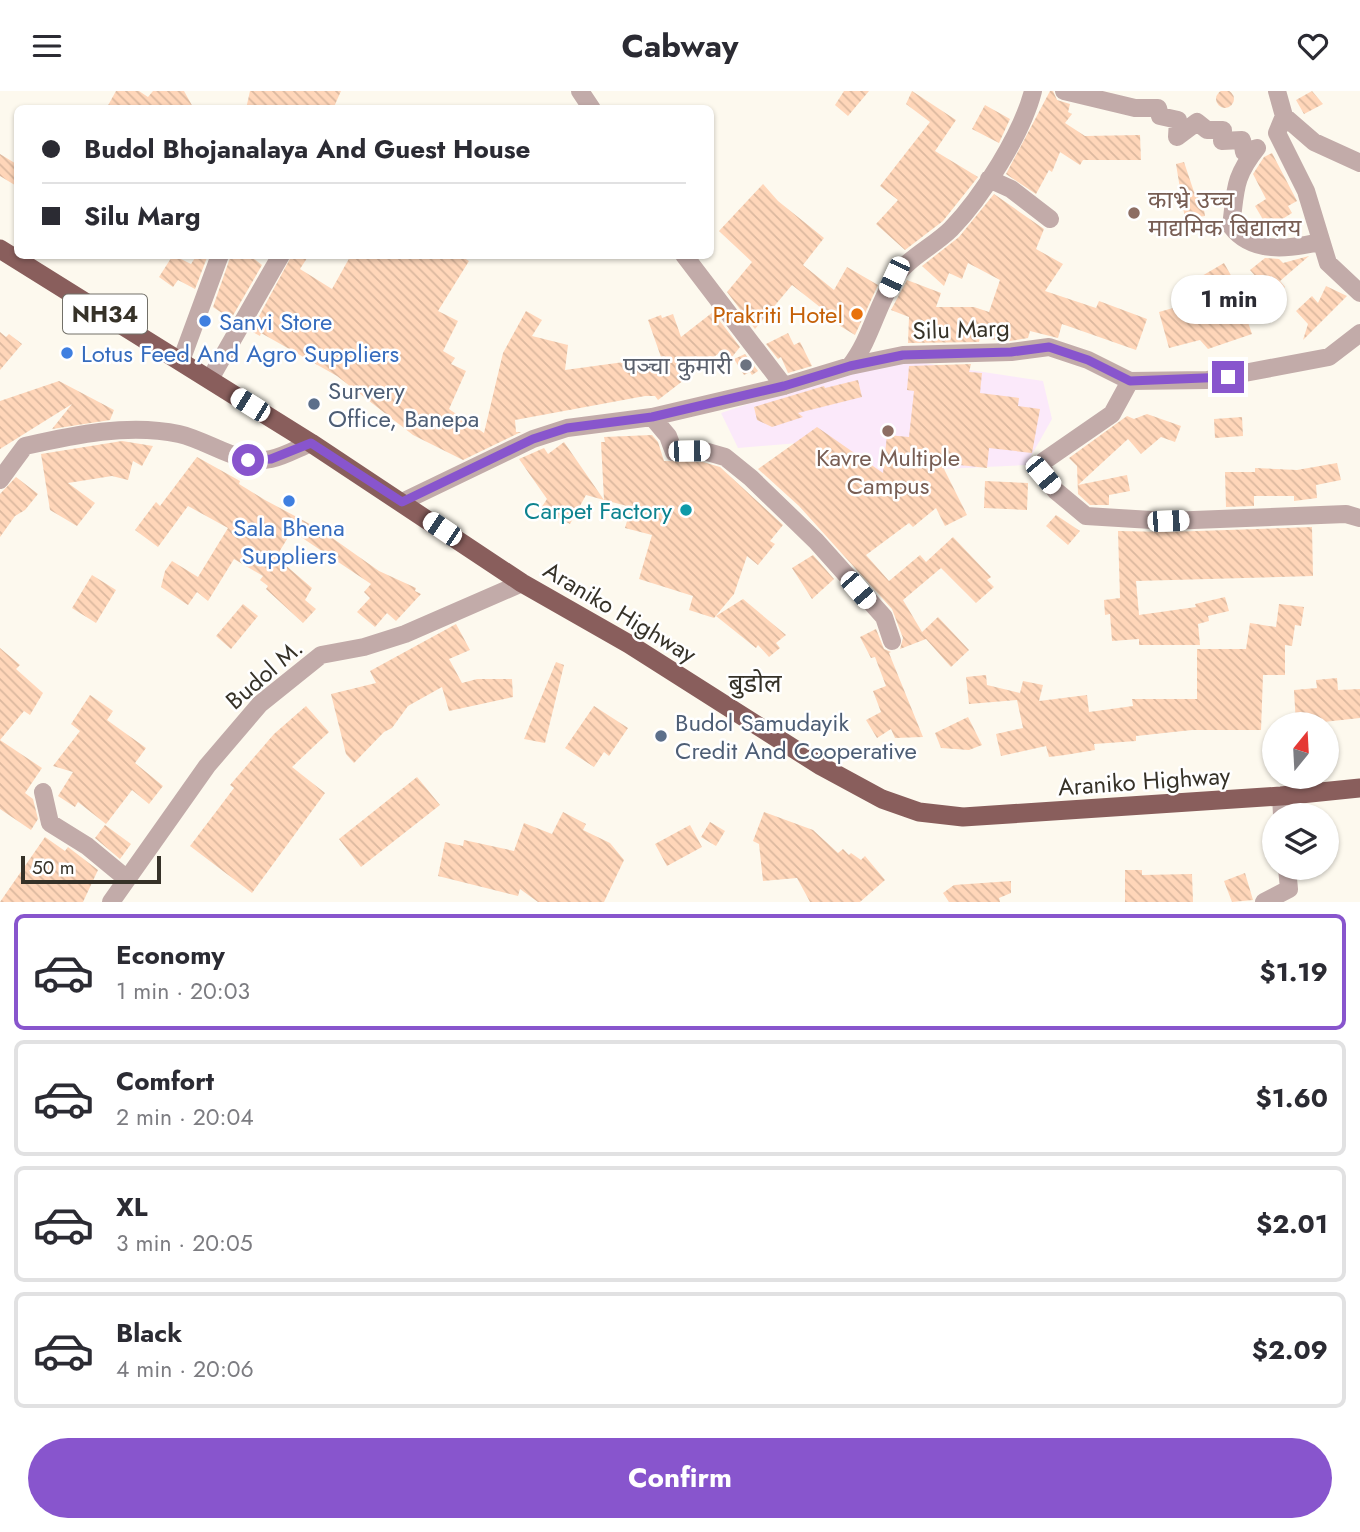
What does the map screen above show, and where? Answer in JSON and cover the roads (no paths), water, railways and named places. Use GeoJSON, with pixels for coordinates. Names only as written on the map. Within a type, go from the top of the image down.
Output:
{"type":"FeatureCollection","features":[{"type":"Feature","properties":{"kind":"highway","name":"Araniko Highway"},"geometry":{"type":"LineString","coordinates":[[16,259],[311,443],[522,583],[629,645],[821,766],[882,799],[919,812],[962,817],[1262,807]]}},
{"type":"Feature","properties":{"kind":"highway","name":"Araniko Highway"},"geometry":{"type":"LineString","coordinates":[[1294,803],[1360,787]]}},
{"type":"Feature","properties":{"kind":"street"},"geometry":{"type":"LineString","coordinates":[[850,366],[864,347],[894,277],[951,230],[989,179],[1030,104],[1033,91]]}},
{"type":"Feature","properties":{"kind":"street"},"geometry":{"type":"LineString","coordinates":[[1064,91],[1135,108],[1158,108],[1160,116],[1178,120],[1177,137],[1197,122],[1207,130],[1223,130],[1222,141],[1242,140],[1244,152],[1257,148],[1243,166],[1233,188],[1231,226],[1241,239],[1284,250],[1320,242]]}},
{"type":"Feature","properties":{"kind":"street"},"geometry":{"type":"LineString","coordinates":[[1277,91],[1284,116],[1314,142],[1360,163]]}},
{"type":"Feature","properties":{"kind":"street"},"geometry":{"type":"LineString","coordinates":[[1284,116],[1278,133],[1306,191],[1328,263],[1360,293]]}},
{"type":"Feature","properties":{"kind":"street"},"geometry":{"type":"LineString","coordinates":[[989,179],[1011,189],[1050,219]]}},
{"type":"Feature","properties":{"kind":"street"},"geometry":{"type":"LineString","coordinates":[[181,361],[219,259]]}},
{"type":"Feature","properties":{"kind":"street"},"geometry":{"type":"LineString","coordinates":[[210,379],[279,259]]}},
{"type":"Feature","properties":{"kind":"street"},"geometry":{"type":"LineString","coordinates":[[687,259],[784,386]]}},
{"type":"Feature","properties":{"kind":"street","name":"Silu Marg"},"geometry":{"type":"LineString","coordinates":[[402,502],[533,439],[567,428],[652,417],[903,355],[1011,352],[1049,347],[1088,360],[1130,381],[1207,380],[1329,357],[1360,333]]}},
{"type":"Feature","properties":{"kind":"street"},"geometry":{"type":"LineString","coordinates":[[1130,381],[1112,414],[1044,461],[1043,475],[1086,516],[1168,521],[1346,514],[1360,518]]}},
{"type":"Feature","properties":{"kind":"street"},"geometry":{"type":"LineString","coordinates":[[652,417],[668,436],[674,451],[704,451],[725,457],[751,478],[816,541],[884,617],[892,641]]}},
{"type":"Feature","properties":{"kind":"street"},"geometry":{"type":"LineString","coordinates":[[0,480],[25,446],[66,436],[133,429],[180,434],[248,460],[271,459],[311,443]]}},
{"type":"Feature","properties":{"kind":"street","name":"Budol M."},"geometry":{"type":"LineString","coordinates":[[111,902],[207,766],[251,714],[321,655],[364,647],[405,634],[522,583]]}},
{"type":"Feature","properties":{"kind":"street"},"geometry":{"type":"LineString","coordinates":[[43,792],[50,823],[87,846],[127,880]]}},
{"type":"Feature","properties":{"kind":"street"},"geometry":{"type":"LineString","coordinates":[[1264,902],[1289,889],[1288,880]]}},
{"type":"Feature","properties":{"kind":"place","name":"काभ्रे उच्च माद्यमिक बिद्यालय"},"geometry":{"type":"Point","coordinates":[1134,213]}},
{"type":"Feature","properties":{"kind":"place","name":"Prakriti Hotel"},"geometry":{"type":"Point","coordinates":[857,314]}},
{"type":"Feature","properties":{"kind":"place","name":"Sanvi Store"},"geometry":{"type":"Point","coordinates":[205,321]}},
{"type":"Feature","properties":{"kind":"place","name":"Lotus Feed And Agro Suppliers"},"geometry":{"type":"Point","coordinates":[67,353]}},
{"type":"Feature","properties":{"kind":"place","name":"पञ्चा कुमारी"},"geometry":{"type":"Point","coordinates":[746,365]}},
{"type":"Feature","properties":{"kind":"place","name":"Survery Office, Banepa"},"geometry":{"type":"Point","coordinates":[314,404]}},
{"type":"Feature","properties":{"kind":"place","name":"Kavre Multiple Campus"},"geometry":{"type":"Point","coordinates":[888,431]}},
{"type":"Feature","properties":{"kind":"place","name":"Sala Bhena Suppliers"},"geometry":{"type":"Point","coordinates":[289,501]}},
{"type":"Feature","properties":{"kind":"place","name":"Carpet Factory"},"geometry":{"type":"Point","coordinates":[686,510]}},
{"type":"Feature","properties":{"kind":"place","name":"Budol Samudayik Credit And Cooperative"},"geometry":{"type":"Point","coordinates":[661,736]}},
{"type":"Feature","properties":{"kind":"district","name":"बुडोल"},"geometry":{"type":"Point","coordinates":[755,683]}}]}
